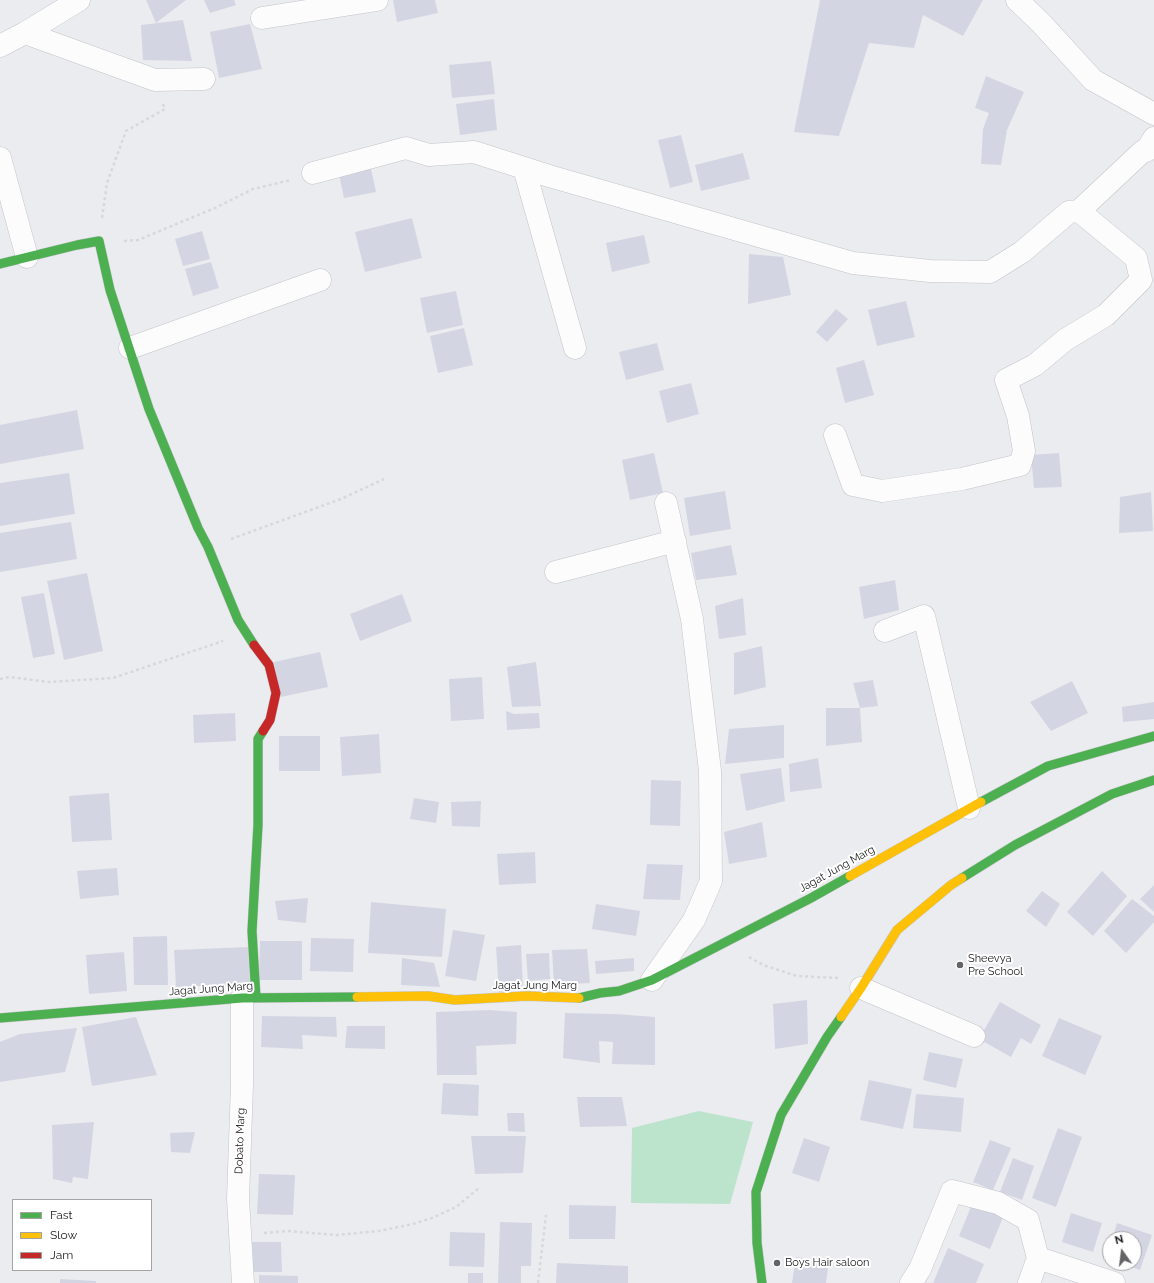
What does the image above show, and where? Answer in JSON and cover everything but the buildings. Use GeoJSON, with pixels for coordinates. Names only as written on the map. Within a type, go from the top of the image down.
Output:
{"type":"FeatureCollection","features":[{"type":"Feature","properties":{"kind":"street"},"geometry":{"type":"LineString","coordinates":[[0,46],[26,33],[79,0]]}},
{"type":"Feature","properties":{"kind":"street"},"geometry":{"type":"LineString","coordinates":[[262,18],[377,0]]}},
{"type":"Feature","properties":{"kind":"street"},"geometry":{"type":"LineString","coordinates":[[1017,0],[1041,23],[1093,80],[1154,114]]}},
{"type":"Feature","properties":{"kind":"street"},"geometry":{"type":"LineString","coordinates":[[26,33],[155,80],[204,79]]}},
{"type":"Feature","properties":{"kind":"street"},"geometry":{"type":"LineString","coordinates":[[313,173],[406,148],[429,155],[474,152],[549,176],[853,263],[930,271],[990,272],[1022,252],[1069,212],[1079,211],[1143,151],[1146,151],[1154,138]]}},
{"type":"Feature","properties":{"kind":"street"},"geometry":{"type":"LineString","coordinates":[[0,158],[28,257]]}},
{"type":"Feature","properties":{"kind":"street"},"geometry":{"type":"LineString","coordinates":[[524,168],[575,348]]}},
{"type":"Feature","properties":{"kind":"street"},"geometry":{"type":"LineString","coordinates":[[835,435],[853,486],[882,491],[962,479],[1020,465],[1024,451],[1018,416],[1006,380],[1035,365],[1065,340],[1106,315],[1141,280],[1136,258],[1079,211]]}},
{"type":"Feature","properties":{"kind":"street"},"geometry":{"type":"LineString","coordinates":[[0,264],[77,245],[99,242],[110,290],[149,408],[198,528],[208,547],[238,620],[269,665],[276,693],[270,720],[258,739],[258,825],[249,998]]}},
{"type":"Feature","properties":{"kind":"street"},"geometry":{"type":"LineString","coordinates":[[130,348],[320,280]]}},
{"type":"Feature","properties":{"kind":"street"},"geometry":{"type":"LineString","coordinates":[[652,980],[694,920],[711,881],[710,771],[692,619],[666,503]]}},
{"type":"Feature","properties":{"kind":"street"},"geometry":{"type":"LineString","coordinates":[[556,572],[675,542]]}},
{"type":"Feature","properties":{"kind":"street"},"geometry":{"type":"LineString","coordinates":[[885,631],[924,616],[969,808]]}},
{"type":"Feature","properties":{"kind":"street","name":"Jagat Jung Marg"},"geometry":{"type":"LineString","coordinates":[[0,1018],[249,998],[428,996],[455,1000],[527,996],[582,998],[600,993],[619,991],[652,980],[811,898],[969,808],[1048,766],[1154,736]]}},
{"type":"Feature","properties":{"kind":"street"},"geometry":{"type":"LineString","coordinates":[[762,1283],[757,1243],[756,1192],[781,1115],[827,1037],[861,988],[897,930],[951,885],[1015,845],[1112,794],[1154,780]]}},
{"type":"Feature","properties":{"kind":"street"},"geometry":{"type":"LineString","coordinates":[[861,988],[974,1036]]}},
{"type":"Feature","properties":{"kind":"street","name":"Dobato Marg"},"geometry":{"type":"LineString","coordinates":[[243,1283],[238,1199],[242,1084],[249,998]]}},
{"type":"Feature","properties":{"kind":"street"},"geometry":{"type":"LineString","coordinates":[[911,1283],[920,1269],[952,1192],[998,1203],[1028,1220],[1038,1258],[1029,1283]]}},
{"type":"Feature","properties":{"kind":"street"},"geometry":{"type":"LineString","coordinates":[[1038,1258],[1114,1283]]}},
{"type":"Feature","properties":{"kind":"path"},"geometry":{"type":"LineString","coordinates":[[155,80],[165,109],[126,131],[107,183],[99,242],[138,240],[215,208],[253,189],[313,173]]}},
{"type":"Feature","properties":{"kind":"path"},"geometry":{"type":"LineString","coordinates":[[208,547],[341,499],[384,479]]}},
{"type":"Feature","properties":{"kind":"path"},"geometry":{"type":"LineString","coordinates":[[0,679],[9,677],[49,682],[113,678],[246,633]]}},
{"type":"Feature","properties":{"kind":"path"},"geometry":{"type":"LineString","coordinates":[[724,943],[763,965],[797,976],[838,978],[861,988]]}},
{"type":"Feature","properties":{"kind":"path"},"geometry":{"type":"LineString","coordinates":[[239,1235],[288,1231],[336,1235],[379,1231],[413,1224],[432,1218],[456,1207],[479,1188]]}},
{"type":"Feature","properties":{"kind":"path"},"geometry":{"type":"LineString","coordinates":[[538,1283],[546,1215]]}},
{"type":"Feature","properties":{"kind":"green space"},"geometry":{"type":"Polygon","coordinates":[[[699,1111],[753,1122],[730,1204],[631,1203],[632,1128],[699,1111]]]}},
{"type":"Feature","properties":{"kind":"traffic: fast"},"geometry":{"type":"LineString","coordinates":[[0,264],[99,241],[110,290],[149,409],[238,620],[254,645]]}},
{"type":"Feature","properties":{"kind":"traffic: fast"},"geometry":{"type":"LineString","coordinates":[[256,998],[252,931],[258,825],[258,739],[263,731]]}},
{"type":"Feature","properties":{"kind":"traffic: fast"},"geometry":{"type":"LineString","coordinates":[[981,802],[1048,766],[1154,736]]}},
{"type":"Feature","properties":{"kind":"traffic: fast"},"geometry":{"type":"LineString","coordinates":[[962,878],[1015,845],[1112,794],[1154,780]]}},
{"type":"Feature","properties":{"kind":"traffic: fast"},"geometry":{"type":"LineString","coordinates":[[579,998],[600,993],[619,991],[652,980],[811,898],[850,876]]}},
{"type":"Feature","properties":{"kind":"traffic: fast"},"geometry":{"type":"LineString","coordinates":[[0,1018],[242,998],[357,997]]}},
{"type":"Feature","properties":{"kind":"traffic: fast"},"geometry":{"type":"LineString","coordinates":[[762,1283],[757,1243],[756,1192],[781,1115],[827,1037],[841,1017]]}},
{"type":"Feature","properties":{"kind":"traffic: slow"},"geometry":{"type":"LineString","coordinates":[[850,876],[981,802]]}},
{"type":"Feature","properties":{"kind":"traffic: slow"},"geometry":{"type":"LineString","coordinates":[[841,1017],[897,930],[951,885],[962,878]]}},
{"type":"Feature","properties":{"kind":"traffic: slow"},"geometry":{"type":"LineString","coordinates":[[357,997],[428,996],[455,1000],[527,996],[579,998]]}},
{"type":"Feature","properties":{"kind":"traffic: jam"},"geometry":{"type":"LineString","coordinates":[[254,645],[269,665],[276,693],[270,720],[263,731]]}},
{"type":"Feature","properties":{"kind":"place","name":"Sheevya Pre School"},"geometry":{"type":"Point","coordinates":[960,965]}},
{"type":"Feature","properties":{"kind":"place","name":"Boys Hair saloon"},"geometry":{"type":"Point","coordinates":[777,1263]}}]}
